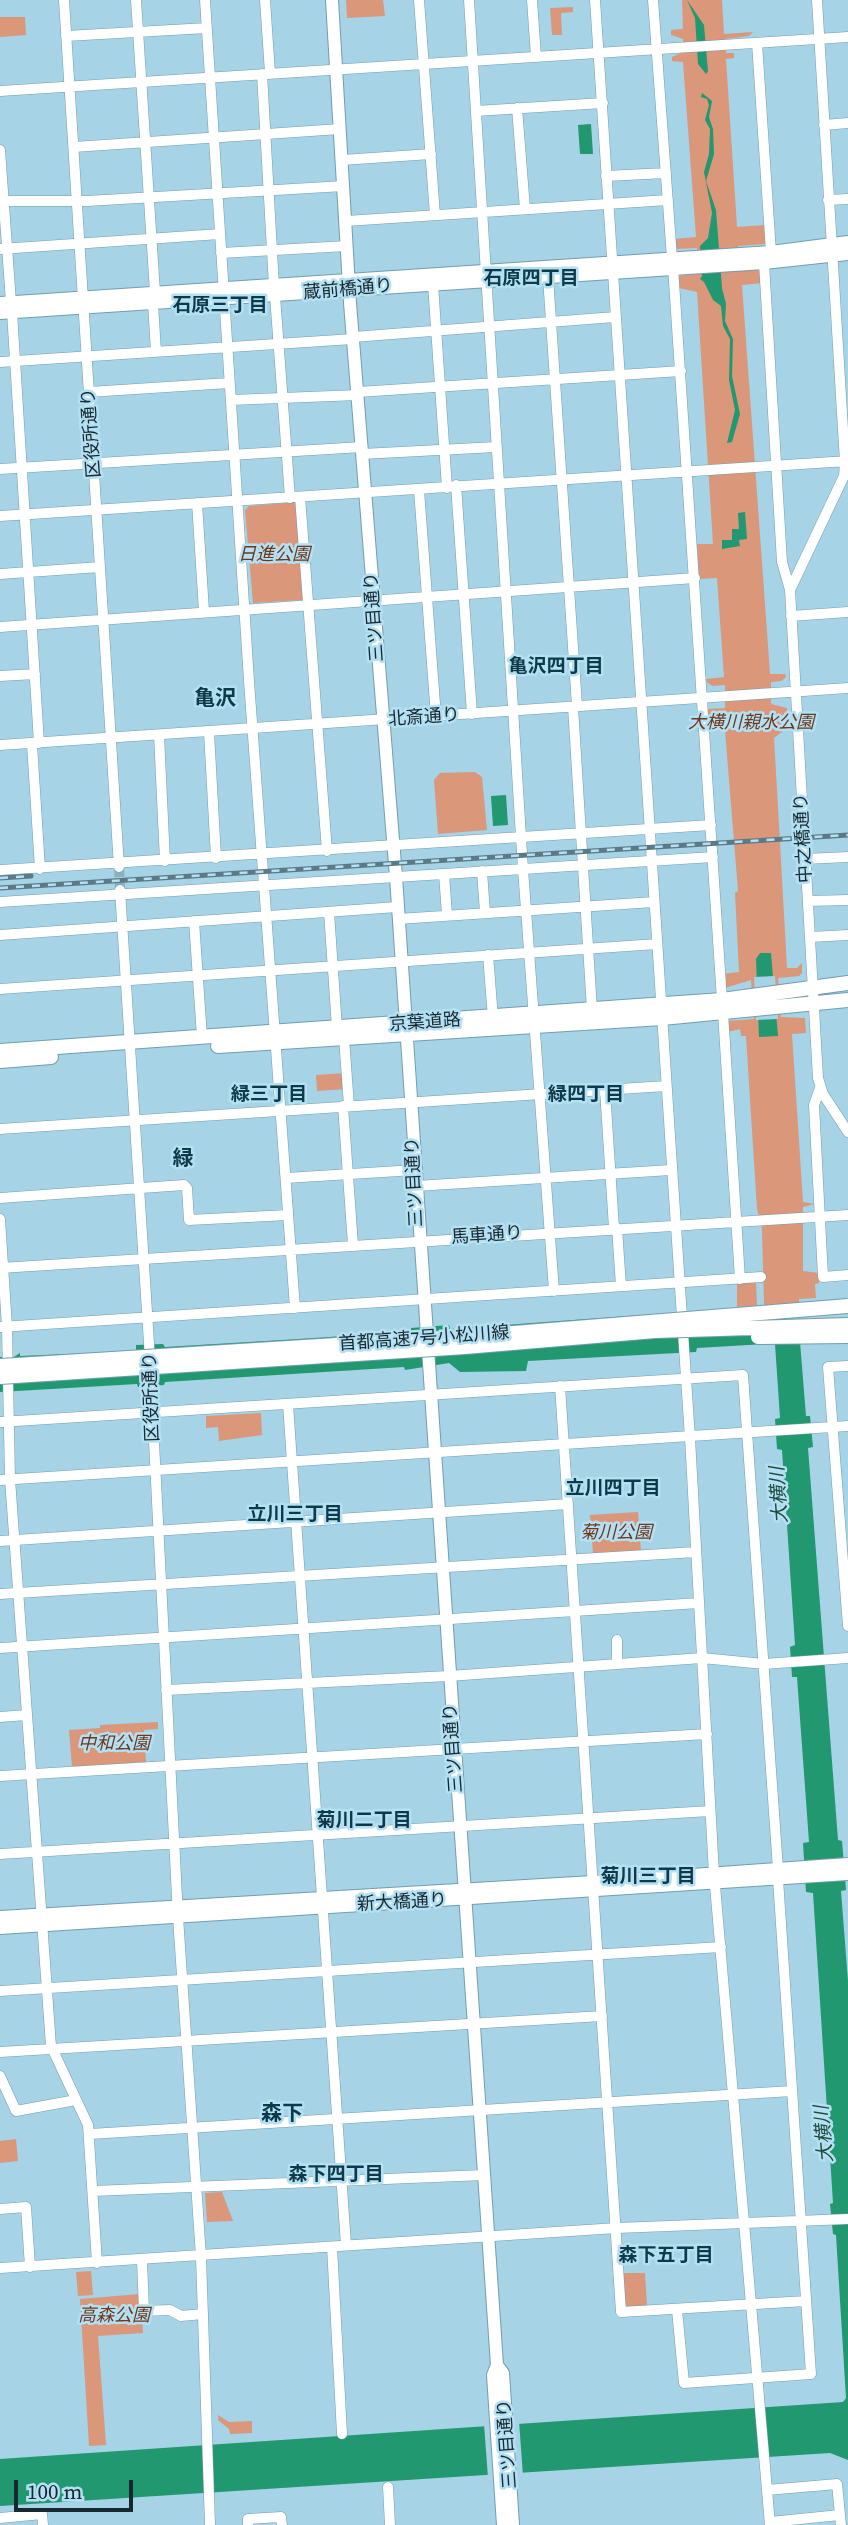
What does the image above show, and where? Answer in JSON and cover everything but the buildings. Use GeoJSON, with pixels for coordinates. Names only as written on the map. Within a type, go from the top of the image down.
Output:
{"type":"FeatureCollection","features":[{"type":"Feature","properties":{"kind":"highway","name":"京葉道路"},"geometry":{"type":"LineString","coordinates":[[0,1051],[130,1047],[722,1007],[781,998],[812,986],[848,983]]}},
{"type":"Feature","properties":{"kind":"highway","name":"京葉道路"},"geometry":{"type":"LineString","coordinates":[[781,998],[813,1002],[848,1000]]}},
{"type":"Feature","properties":{"kind":"highway","name":"京葉道路"},"geometry":{"type":"LineString","coordinates":[[405,1029],[493,1018],[534,1021],[592,1010],[661,1011]]}},
{"type":"Feature","properties":{"kind":"highway","name":"京葉道路"},"geometry":{"type":"LineString","coordinates":[[0,1061],[202,1037],[275,1038]]}},
{"type":"Feature","properties":{"kind":"highway","name":"首都高速7号小松川線"},"geometry":{"type":"LineString","coordinates":[[0,1366],[464,1337],[848,1306]]}},
{"type":"Feature","properties":{"kind":"highway"},"geometry":{"type":"LineString","coordinates":[[655,1331],[848,1314]]}},
{"type":"Feature","properties":{"kind":"highway","name":"首都高速7号小松川線"},"geometry":{"type":"LineString","coordinates":[[0,1377],[465,1347],[655,1331],[848,1325]]}},
{"type":"Feature","properties":{"kind":"highway"},"geometry":{"type":"LineString","coordinates":[[655,1331],[792,1339],[848,1336]]}},
{"type":"Feature","properties":{"kind":"main road","name":"三ツ目通り"},"geometry":{"type":"LineString","coordinates":[[332,0],[349,284],[396,877],[497,2365],[494,2375],[513,2525]]}},
{"type":"Feature","properties":{"kind":"main road"},"geometry":{"type":"LineString","coordinates":[[768,257],[831,249],[848,242]]}},
{"type":"Feature","properties":{"kind":"main road"},"geometry":{"type":"LineString","coordinates":[[831,249],[848,254]]}},
{"type":"Feature","properties":{"kind":"main road","name":"蔵前橋通り"},"geometry":{"type":"LineString","coordinates":[[6,307],[768,257]]}},
{"type":"Feature","properties":{"kind":"main road","name":"蔵前橋通り"},"geometry":{"type":"LineString","coordinates":[[349,284],[433,284],[486,276],[548,277],[612,267]]}},
{"type":"Feature","properties":{"kind":"main road"},"geometry":{"type":"LineString","coordinates":[[802,1872],[848,1864]]}},
{"type":"Feature","properties":{"kind":"main road"},"geometry":{"type":"LineString","coordinates":[[802,1872],[848,1874]]}},
{"type":"Feature","properties":{"kind":"main road","name":"新大橋通り"},"geometry":{"type":"LineString","coordinates":[[0,1928],[41,1920],[802,1872]]}},
{"type":"Feature","properties":{"kind":"main road","name":"新大橋通り"},"geometry":{"type":"LineString","coordinates":[[0,1917],[41,1920]]}},
{"type":"Feature","properties":{"kind":"main road","name":"三ツ目通り"},"geometry":{"type":"LineString","coordinates":[[503,2525],[505,2476]]}},
{"type":"Feature","properties":{"kind":"street","name":"区役所通り"},"geometry":{"type":"LineString","coordinates":[[64,0],[119,865]]}},
{"type":"Feature","properties":{"kind":"street"},"geometry":{"type":"LineString","coordinates":[[135,0],[149,198],[156,352]]}},
{"type":"Feature","properties":{"kind":"street"},"geometry":{"type":"LineString","coordinates":[[205,0],[269,970],[295,1308]]}},
{"type":"Feature","properties":{"kind":"street"},"geometry":{"type":"LineString","coordinates":[[265,0],[266,134],[282,398],[286,451],[295,498],[308,605],[327,851]]}},
{"type":"Feature","properties":{"kind":"street"},"geometry":{"type":"LineString","coordinates":[[419,0],[435,215]]}},
{"type":"Feature","properties":{"kind":"street"},"geometry":{"type":"LineString","coordinates":[[469,0],[523,869],[554,1291]]}},
{"type":"Feature","properties":{"kind":"street"},"geometry":{"type":"LineString","coordinates":[[532,0],[536,57]]}},
{"type":"Feature","properties":{"kind":"street"},"geometry":{"type":"LineString","coordinates":[[596,0],[690,1438],[714,1878],[721,1947],[757,2378],[765,2464],[767,2490],[770,2523],[841,2520],[837,2484],[767,2490]]}},
{"type":"Feature","properties":{"kind":"street"},"geometry":{"type":"LineString","coordinates":[[653,0],[705,698],[740,1279]]}},
{"type":"Feature","properties":{"kind":"street"},"geometry":{"type":"LineString","coordinates":[[790,590],[847,465],[844,372],[831,249],[817,0]]}},
{"type":"Feature","properties":{"kind":"street"},"geometry":{"type":"LineString","coordinates":[[66,37],[207,28]]}},
{"type":"Feature","properties":{"kind":"street"},"geometry":{"type":"LineString","coordinates":[[0,91],[848,37]]}},
{"type":"Feature","properties":{"kind":"street","name":"中之橋通り"},"geometry":{"type":"LineString","coordinates":[[757,43],[776,467],[782,562],[790,590],[820,1088]]}},
{"type":"Feature","properties":{"kind":"street"},"geometry":{"type":"LineString","coordinates":[[476,111],[603,103]]}},
{"type":"Feature","properties":{"kind":"street"},"geometry":{"type":"LineString","coordinates":[[517,108],[525,209]]}},
{"type":"Feature","properties":{"kind":"street"},"geometry":{"type":"LineString","coordinates":[[824,125],[848,123]]}},
{"type":"Feature","properties":{"kind":"street"},"geometry":{"type":"LineString","coordinates":[[74,147],[340,129]]}},
{"type":"Feature","properties":{"kind":"street"},"geometry":{"type":"LineString","coordinates":[[0,150],[6,307],[15,361],[35,674],[40,869]]}},
{"type":"Feature","properties":{"kind":"street"},"geometry":{"type":"LineString","coordinates":[[342,160],[431,153]]}},
{"type":"Feature","properties":{"kind":"street"},"geometry":{"type":"LineString","coordinates":[[606,176],[666,173]]}},
{"type":"Feature","properties":{"kind":"street"},"geometry":{"type":"LineString","coordinates":[[2,201],[149,198],[344,186]]}},
{"type":"Feature","properties":{"kind":"street"},"geometry":{"type":"LineString","coordinates":[[828,200],[848,199]]}},
{"type":"Feature","properties":{"kind":"street"},"geometry":{"type":"LineString","coordinates":[[346,221],[668,200]]}},
{"type":"Feature","properties":{"kind":"street"},"geometry":{"type":"LineString","coordinates":[[3,248],[151,241],[220,234]]}},
{"type":"Feature","properties":{"kind":"street"},"geometry":{"type":"LineString","coordinates":[[220,253],[347,246]]}},
{"type":"Feature","properties":{"kind":"street"},"geometry":{"type":"LineString","coordinates":[[548,277],[569,587],[592,1010]]}},
{"type":"Feature","properties":{"kind":"street"},"geometry":{"type":"LineString","coordinates":[[433,284],[444,450],[463,593],[472,714]]}},
{"type":"Feature","properties":{"kind":"street"},"geometry":{"type":"LineString","coordinates":[[0,362],[279,344],[436,329],[615,317]]}},
{"type":"Feature","properties":{"kind":"street"},"geometry":{"type":"LineString","coordinates":[[231,400],[358,394],[492,382],[681,371]]}},
{"type":"Feature","properties":{"kind":"street"},"geometry":{"type":"LineString","coordinates":[[89,391],[229,383]]}},
{"type":"Feature","properties":{"kind":"street"},"geometry":{"type":"LineString","coordinates":[[0,469],[286,451],[496,447]]}},
{"type":"Feature","properties":{"kind":"street"},"geometry":{"type":"LineString","coordinates":[[0,516],[366,494],[499,483],[847,465]]}},
{"type":"Feature","properties":{"kind":"street"},"geometry":{"type":"LineString","coordinates":[[419,490],[436,717]]}},
{"type":"Feature","properties":{"kind":"street"},"geometry":{"type":"LineString","coordinates":[[197,503],[204,611]]}},
{"type":"Feature","properties":{"kind":"street"},"geometry":{"type":"LineString","coordinates":[[0,574],[100,567]]}},
{"type":"Feature","properties":{"kind":"street"},"geometry":{"type":"LineString","coordinates":[[0,627],[695,578]]}},
{"type":"Feature","properties":{"kind":"street"},"geometry":{"type":"LineString","coordinates":[[791,616],[848,612]]}},
{"type":"Feature","properties":{"kind":"street"},"geometry":{"type":"LineString","coordinates":[[0,676],[35,674]]}},
{"type":"Feature","properties":{"kind":"street","name":"北斎通り"},"geometry":{"type":"LineString","coordinates":[[0,745],[848,688]]}},
{"type":"Feature","properties":{"kind":"street"},"geometry":{"type":"LineString","coordinates":[[209,732],[216,858]]}},
{"type":"Feature","properties":{"kind":"street"},"geometry":{"type":"LineString","coordinates":[[159,735],[165,861]]}},
{"type":"Feature","properties":{"kind":"street"},"geometry":{"type":"LineString","coordinates":[[0,870],[119,865],[711,825]]}},
{"type":"Feature","properties":{"kind":"street"},"geometry":{"type":"LineString","coordinates":[[0,902],[121,892],[713,857]]}},
{"type":"Feature","properties":{"kind":"street"},"geometry":{"type":"LineString","coordinates":[[805,859],[848,857]]}},
{"type":"Feature","properties":{"kind":"street"},"geometry":{"type":"LineString","coordinates":[[482,871],[485,913]]}},
{"type":"Feature","properties":{"kind":"street"},"geometry":{"type":"LineString","coordinates":[[443,874],[447,915]]}},
{"type":"Feature","properties":{"kind":"street","name":"区役所通り"},"geometry":{"type":"LineString","coordinates":[[121,892],[148,1317],[174,1844],[201,2257],[210,2525]]}},
{"type":"Feature","properties":{"kind":"street"},"geometry":{"type":"LineString","coordinates":[[808,901],[848,900]]}},
{"type":"Feature","properties":{"kind":"street"},"geometry":{"type":"LineString","coordinates":[[0,935],[329,912],[447,915],[654,902]]}},
{"type":"Feature","properties":{"kind":"street"},"geometry":{"type":"LineString","coordinates":[[329,912],[341,1033],[353,1245]]}},
{"type":"Feature","properties":{"kind":"street"},"geometry":{"type":"LineString","coordinates":[[194,921],[202,1037]]}},
{"type":"Feature","properties":{"kind":"street"},"geometry":{"type":"LineString","coordinates":[[810,937],[848,935]]}},
{"type":"Feature","properties":{"kind":"street"},"geometry":{"type":"LineString","coordinates":[[0,989],[657,944]]}},
{"type":"Feature","properties":{"kind":"street"},"geometry":{"type":"LineString","coordinates":[[488,955],[493,1018]]}},
{"type":"Feature","properties":{"kind":"street"},"geometry":{"type":"LineString","coordinates":[[0,1129],[666,1086]]}},
{"type":"Feature","properties":{"kind":"street"},"geometry":{"type":"LineString","coordinates":[[820,1088],[848,1132]]}},
{"type":"Feature","properties":{"kind":"street"},"geometry":{"type":"LineString","coordinates":[[820,1088],[814,1104],[823,1277],[848,1275]]}},
{"type":"Feature","properties":{"kind":"street"},"geometry":{"type":"LineString","coordinates":[[605,1090],[621,1286]]}},
{"type":"Feature","properties":{"kind":"street"},"geometry":{"type":"LineString","coordinates":[[285,1178],[415,1170]]}},
{"type":"Feature","properties":{"kind":"street"},"geometry":{"type":"LineString","coordinates":[[416,1186],[671,1170]]}},
{"type":"Feature","properties":{"kind":"street"},"geometry":{"type":"LineString","coordinates":[[0,1198],[184,1185],[187,1188],[189,1220],[288,1215]]}},
{"type":"Feature","properties":{"kind":"street","name":"馬車通り"},"geometry":{"type":"LineString","coordinates":[[1,1268],[848,1215]]}},
{"type":"Feature","properties":{"kind":"street"},"geometry":{"type":"LineString","coordinates":[[0,1219],[4,1327],[8,1352],[8,1393],[3,1421],[5,1480],[19,1593],[46,1988],[53,2049],[90,2134],[97,2263]]}},
{"type":"Feature","properties":{"kind":"street"},"geometry":{"type":"LineString","coordinates":[[4,1327],[761,1277]]}},
{"type":"Feature","properties":{"kind":"street"},"geometry":{"type":"LineString","coordinates":[[848,1366],[828,1367],[848,1626]]}},
{"type":"Feature","properties":{"kind":"street"},"geometry":{"type":"LineString","coordinates":[[3,1421],[743,1375],[811,2374],[684,2384],[677,2310]]}},
{"type":"Feature","properties":{"kind":"street"},"geometry":{"type":"LineString","coordinates":[[560,1386],[621,2312],[806,2301]]}},
{"type":"Feature","properties":{"kind":"street"},"geometry":{"type":"LineString","coordinates":[[288,1404],[346,2245]]}},
{"type":"Feature","properties":{"kind":"street"},"geometry":{"type":"LineString","coordinates":[[5,1480],[848,1426]]}},
{"type":"Feature","properties":{"kind":"street"},"geometry":{"type":"LineString","coordinates":[[0,1541],[568,1504]]}},
{"type":"Feature","properties":{"kind":"street"},"geometry":{"type":"LineString","coordinates":[[0,1594],[696,1552]]}},
{"type":"Feature","properties":{"kind":"street"},"geometry":{"type":"LineString","coordinates":[[0,1648],[163,1635],[699,1603]]}},
{"type":"Feature","properties":{"kind":"street"},"geometry":{"type":"LineString","coordinates":[[617,1640],[617,1663]]}},
{"type":"Feature","properties":{"kind":"street"},"geometry":{"type":"LineString","coordinates":[[166,1690],[449,1676],[702,1658],[764,1664],[848,1658]]}},
{"type":"Feature","properties":{"kind":"street"},"geometry":{"type":"LineString","coordinates":[[0,1717],[27,1715]]}},
{"type":"Feature","properties":{"kind":"street"},"geometry":{"type":"LineString","coordinates":[[0,1776],[707,1734]]}},
{"type":"Feature","properties":{"kind":"street"},"geometry":{"type":"LineString","coordinates":[[0,1854],[710,1811]]}},
{"type":"Feature","properties":{"kind":"street"},"geometry":{"type":"LineString","coordinates":[[0,1991],[721,1947]]}},
{"type":"Feature","properties":{"kind":"street"},"geometry":{"type":"LineString","coordinates":[[0,2052],[602,2016]]}},
{"type":"Feature","properties":{"kind":"street"},"geometry":{"type":"LineString","coordinates":[[0,2076],[16,2111],[76,2100]]}},
{"type":"Feature","properties":{"kind":"street"},"geometry":{"type":"LineString","coordinates":[[90,2134],[792,2091]]}},
{"type":"Feature","properties":{"kind":"street"},"geometry":{"type":"LineString","coordinates":[[93,2191],[484,2175]]}},
{"type":"Feature","properties":{"kind":"street"},"geometry":{"type":"LineString","coordinates":[[0,2209],[26,2207],[30,2267]]}},
{"type":"Feature","properties":{"kind":"street"},"geometry":{"type":"LineString","coordinates":[[0,2268],[617,2228],[848,2219]]}},
{"type":"Feature","properties":{"kind":"street"},"geometry":{"type":"LineString","coordinates":[[332,2247],[342,2434]]}},
{"type":"Feature","properties":{"kind":"street"},"geometry":{"type":"LineString","coordinates":[[142,2260],[144,2311],[170,2310],[181,2316],[203,2314]]}},
{"type":"Feature","properties":{"kind":"street"},"geometry":{"type":"LineString","coordinates":[[388,2487],[390,2525]]}},
{"type":"Feature","properties":{"kind":"street"},"geometry":{"type":"LineString","coordinates":[[0,2518],[42,2514],[43,2525]]}},
{"type":"Feature","properties":{"kind":"street"},"geometry":{"type":"LineString","coordinates":[[248,2525],[247,2519],[281,2517],[282,2525]]}},
{"type":"Feature","properties":{"kind":"green space"},"geometry":{"type":"Polygon","coordinates":[[[346,0],[383,0],[385,16],[347,18],[346,0]]]}},
{"type":"Feature","properties":{"kind":"green space","name":"大横川親水公園"},"geometry":{"type":"Polygon","coordinates":[[[682,0],[722,0],[724,34],[753,32],[749,36],[725,39],[726,53],[734,53],[734,58],[726,59],[737,227],[766,225],[765,244],[738,246],[740,270],[761,270],[762,283],[742,285],[770,674],[785,674],[786,677],[781,681],[771,682],[771,704],[787,708],[788,727],[774,738],[787,968],[797,968],[802,963],[802,973],[799,976],[778,978],[781,1017],[805,1018],[806,1033],[792,1034],[803,1202],[814,1204],[803,1207],[803,1271],[819,1273],[819,1283],[815,1284],[816,1298],[799,1299],[799,1303],[764,1305],[762,1229],[757,1209],[746,1036],[741,1036],[740,1029],[728,1032],[727,1021],[754,1019],[751,980],[725,988],[723,974],[739,972],[735,893],[738,891],[724,718],[707,718],[707,709],[725,708],[725,685],[712,686],[706,679],[724,677],[717,578],[699,579],[697,544],[713,544],[697,292],[679,288],[678,276],[697,274],[697,248],[676,249],[675,239],[696,237],[683,62],[672,61],[672,57],[683,52],[683,39],[671,35],[671,30],[683,29],[682,0]]]}},
{"type":"Feature","properties":{"kind":"green space"},"geometry":{"type":"Polygon","coordinates":[[[573,7],[573,12],[561,13],[562,35],[552,35],[550,8],[573,7]]]}},
{"type":"Feature","properties":{"kind":"green space"},"geometry":{"type":"Polygon","coordinates":[[[0,17],[25,17],[26,35],[0,37],[0,17]]]}},
{"type":"Feature","properties":{"kind":"green space","name":"日進公園"},"geometry":{"type":"Polygon","coordinates":[[[297,502],[303,600],[253,603],[245,510],[249,506],[297,502]]]}},
{"type":"Feature","properties":{"kind":"green space"},"geometry":{"type":"Polygon","coordinates":[[[475,772],[482,777],[487,830],[438,834],[434,780],[440,773],[475,772]]]}},
{"type":"Feature","properties":{"kind":"green space"},"geometry":{"type":"Polygon","coordinates":[[[345,1073],[346,1089],[317,1091],[316,1075],[345,1073]]]}},
{"type":"Feature","properties":{"kind":"green space"},"geometry":{"type":"Polygon","coordinates":[[[756,1280],[757,1306],[737,1307],[737,1282],[756,1280]]]}},
{"type":"Feature","properties":{"kind":"green space"},"geometry":{"type":"Polygon","coordinates":[[[261,1413],[262,1435],[219,1441],[218,1427],[206,1428],[206,1416],[261,1413]]]}},
{"type":"Feature","properties":{"kind":"green space","name":"菊川公園"},"geometry":{"type":"Polygon","coordinates":[[[638,1512],[641,1551],[593,1553],[590,1515],[638,1512]]]}},
{"type":"Feature","properties":{"kind":"green space","name":"中和公園"},"geometry":{"type":"Polygon","coordinates":[[[158,1722],[158,1729],[144,1730],[146,1762],[72,1767],[69,1730],[100,1728],[100,1725],[158,1722]]]}},
{"type":"Feature","properties":{"kind":"green space"},"geometry":{"type":"Polygon","coordinates":[[[16,2139],[18,2161],[0,2163],[0,2141],[16,2139]]]}},
{"type":"Feature","properties":{"kind":"green space"},"geometry":{"type":"Polygon","coordinates":[[[222,2192],[233,2221],[207,2222],[205,2193],[222,2192]]]}},
{"type":"Feature","properties":{"kind":"green space"},"geometry":{"type":"Polygon","coordinates":[[[91,2271],[93,2295],[78,2296],[76,2272],[91,2271]]]}},
{"type":"Feature","properties":{"kind":"green space"},"geometry":{"type":"Polygon","coordinates":[[[623,2273],[645,2273],[647,2306],[628,2307],[624,2303],[623,2273]]]}},
{"type":"Feature","properties":{"kind":"green space","name":"高森公園"},"geometry":{"type":"Polygon","coordinates":[[[140,2294],[143,2333],[98,2336],[106,2445],[89,2446],[80,2299],[140,2294]]]}},
{"type":"Feature","properties":{"kind":"green space"},"geometry":{"type":"Polygon","coordinates":[[[218,2415],[229,2422],[252,2421],[252,2433],[230,2434],[229,2429],[218,2420],[218,2415]]]}},
{"type":"Feature","properties":{"kind":"shaded area"},"geometry":{"type":"Polygon","coordinates":[[[687,0],[704,25],[708,71],[706,74],[698,64],[695,18],[687,0]]]}},
{"type":"Feature","properties":{"kind":"shaded area"},"geometry":{"type":"Polygon","coordinates":[[[702,93],[712,101],[709,117],[713,129],[714,154],[706,181],[716,210],[722,288],[726,304],[725,321],[733,339],[732,376],[740,414],[732,442],[727,443],[735,410],[729,380],[730,339],[723,326],[721,306],[713,300],[700,279],[700,246],[708,238],[712,213],[704,172],[709,154],[710,129],[705,120],[709,105],[707,99],[701,97],[702,93]]]}},
{"type":"Feature","properties":{"kind":"shaded area"},"geometry":{"type":"Polygon","coordinates":[[[591,124],[593,154],[580,154],[578,125],[591,124]]]}},
{"type":"Feature","properties":{"kind":"shaded area"},"geometry":{"type":"Polygon","coordinates":[[[745,512],[747,539],[739,540],[740,546],[722,549],[722,540],[732,540],[732,529],[739,529],[738,513],[745,512]]]}},
{"type":"Feature","properties":{"kind":"shaded area"},"geometry":{"type":"Polygon","coordinates":[[[506,795],[508,825],[493,826],[491,796],[506,795]]]}},
{"type":"Feature","properties":{"kind":"shaded area"},"geometry":{"type":"Polygon","coordinates":[[[760,953],[771,953],[778,1036],[759,1037],[756,959],[760,953]]]}},
{"type":"Feature","properties":{"kind":"shaded area"},"geometry":{"type":"Polygon","coordinates":[[[765,1306],[766,1344],[697,1348],[696,1352],[528,1361],[526,1371],[460,1372],[449,1363],[405,1370],[404,1367],[165,1382],[164,1385],[138,1387],[137,1384],[0,1392],[0,1357],[14,1357],[20,1353],[20,1356],[136,1351],[136,1345],[163,1344],[165,1347],[315,1338],[411,1331],[411,1328],[449,1325],[450,1329],[765,1306]]]}},
{"type":"Feature","properties":{"kind":"shaded area"},"geometry":{"type":"Polygon","coordinates":[[[800,1342],[806,1416],[810,1416],[813,1447],[808,1448],[838,1840],[842,1841],[846,1890],[841,1891],[848,1981],[848,2460],[830,2453],[0,2506],[0,2459],[843,2402],[846,2398],[836,2235],[833,2234],[830,2204],[833,2203],[813,1893],[806,1892],[803,1843],[809,1842],[797,1677],[792,1677],[790,1647],[795,1645],[782,1450],[777,1449],[775,1419],[780,1418],[775,1344],[800,1342]]]}},
{"type":"Feature","properties":{"kind":"pier"},"geometry":{"type":"Polygon","coordinates":[[[775,976],[778,1019],[756,1020],[754,977],[775,976]]]}},
{"type":"Feature","properties":{"kind":"pier"},"geometry":{"type":"Polygon","coordinates":[[[519,2421],[523,2476],[488,2478],[484,2424],[519,2421]]]}},
{"type":"Feature","properties":{"kind":"tunnel"},"geometry":{"type":"LineString","coordinates":[[119,867],[120,890]]}},
{"type":"Feature","properties":{"kind":"railway"},"geometry":{"type":"LineString","coordinates":[[0,888],[848,835]]}},
{"type":"Feature","properties":{"kind":"railway"},"geometry":{"type":"LineString","coordinates":[[0,878],[31,876]]}},
{"type":"Feature","properties":{"kind":"district","name":"石原四丁目"},"geometry":{"type":"Point","coordinates":[531,279]}},
{"type":"Feature","properties":{"kind":"district","name":"石原三丁目"},"geometry":{"type":"Point","coordinates":[220,306]}},
{"type":"Feature","properties":{"kind":"district","name":"亀沢四丁目"},"geometry":{"type":"Point","coordinates":[556,667]}},
{"type":"Feature","properties":{"kind":"district","name":"亀沢"},"geometry":{"type":"Point","coordinates":[215,700]}},
{"type":"Feature","properties":{"kind":"district","name":"緑三丁目"},"geometry":{"type":"Point","coordinates":[269,1095]}},
{"type":"Feature","properties":{"kind":"district","name":"緑四丁目"},"geometry":{"type":"Point","coordinates":[586,1095]}},
{"type":"Feature","properties":{"kind":"district","name":"緑"},"geometry":{"type":"Point","coordinates":[183,1160]}},
{"type":"Feature","properties":{"kind":"district","name":"立川四丁目"},"geometry":{"type":"Point","coordinates":[613,1489]}},
{"type":"Feature","properties":{"kind":"district","name":"立川三丁目"},"geometry":{"type":"Point","coordinates":[295,1515]}},
{"type":"Feature","properties":{"kind":"district","name":"菊川二丁目"},"geometry":{"type":"Point","coordinates":[364,1821]}},
{"type":"Feature","properties":{"kind":"district","name":"菊川三丁目"},"geometry":{"type":"Point","coordinates":[648,1877]}},
{"type":"Feature","properties":{"kind":"district","name":"森下"},"geometry":{"type":"Point","coordinates":[282,2115]}},
{"type":"Feature","properties":{"kind":"district","name":"森下四丁目"},"geometry":{"type":"Point","coordinates":[336,2175]}},
{"type":"Feature","properties":{"kind":"district","name":"森下五丁目"},"geometry":{"type":"Point","coordinates":[666,2256]}},
{"type":"Feature","properties":{"kind":"water label","name":"大横川"},"geometry":{"type":"Point","coordinates":[780,1495]}},
{"type":"Feature","properties":{"kind":"water label","name":"大横川"},"geometry":{"type":"Point","coordinates":[825,2134]}}]}
